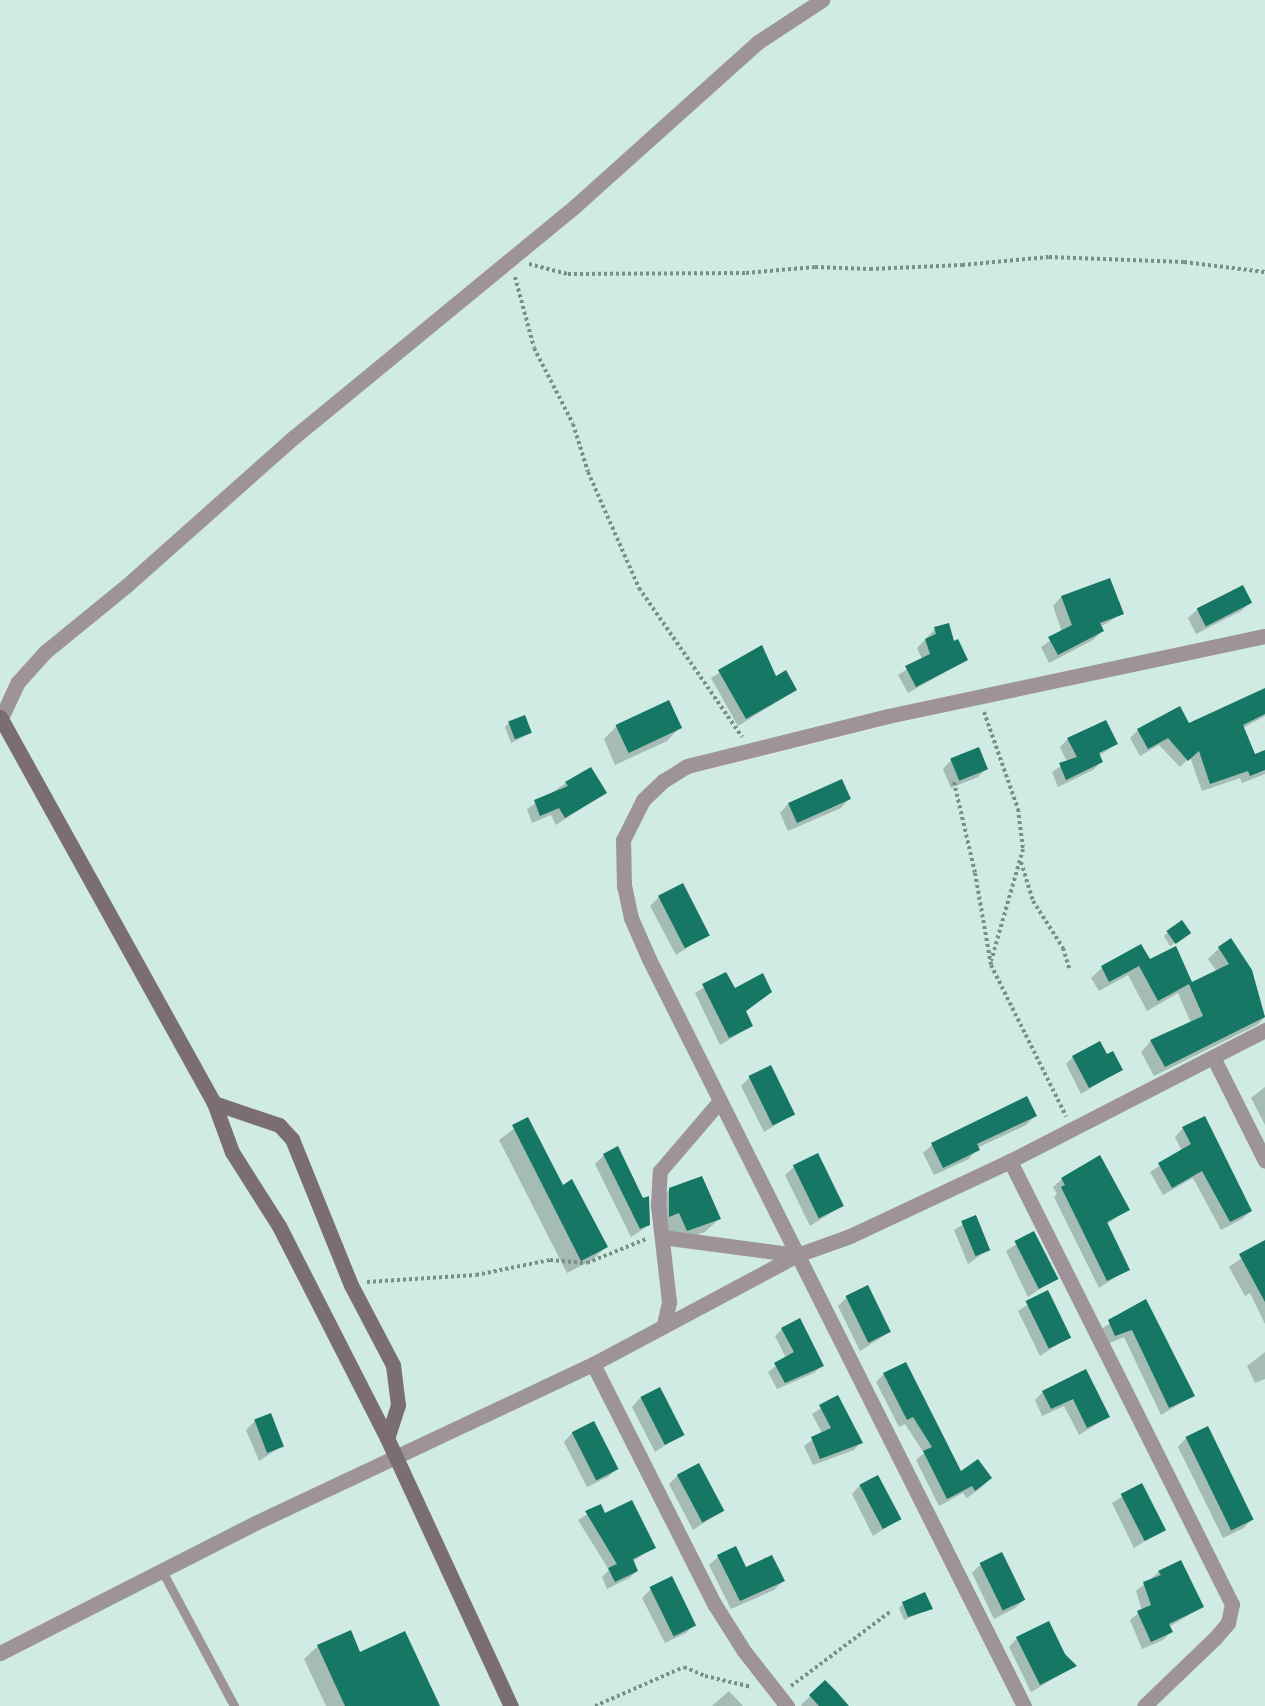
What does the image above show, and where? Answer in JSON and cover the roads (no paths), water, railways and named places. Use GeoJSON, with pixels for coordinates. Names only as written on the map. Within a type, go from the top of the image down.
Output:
{"type":"FeatureCollection","features":[{"type":"Feature","properties":{"kind":"street"},"geometry":{"type":"LineString","coordinates":[[511,1706],[387,1438],[271,1210],[232,1152],[214,1103],[0,718],[18,682],[45,652],[126,586],[294,437],[512,258],[758,42],[822,0]]}},
{"type":"Feature","properties":{"kind":"street"},"geometry":{"type":"LineString","coordinates":[[1024,1706],[719,1102],[631,918],[624,886],[623,840],[632,815],[663,781],[687,766],[749,748],[1265,636]]}},
{"type":"Feature","properties":{"kind":"street"},"geometry":{"type":"LineString","coordinates":[[0,1653],[161,1569],[593,1364],[664,1324],[797,1255],[860,1232],[1010,1161],[1071,1127],[1265,1030]]}},
{"type":"Feature","properties":{"kind":"street"},"geometry":{"type":"LineString","coordinates":[[1213,1057],[1265,1161]]}},
{"type":"Feature","properties":{"kind":"street"},"geometry":{"type":"LineString","coordinates":[[664,1324],[669,1302],[657,1183],[660,1171],[719,1102]]}},
{"type":"Feature","properties":{"kind":"street"},"geometry":{"type":"LineString","coordinates":[[214,1103],[253,1114],[286,1130],[351,1286],[396,1376],[397,1418],[387,1438]]}},
{"type":"Feature","properties":{"kind":"street"},"geometry":{"type":"LineString","coordinates":[[1010,1161],[1232,1604],[1228,1623],[1144,1706]]}},
{"type":"Feature","properties":{"kind":"street"},"geometry":{"type":"LineString","coordinates":[[662,1236],[797,1255]]}},
{"type":"Feature","properties":{"kind":"street"},"geometry":{"type":"LineString","coordinates":[[593,1364],[715,1605],[765,1680],[783,1701]]}},
{"type":"Feature","properties":{"kind":"lane"},"geometry":{"type":"LineString","coordinates":[[161,1569],[234,1706]]}}]}
